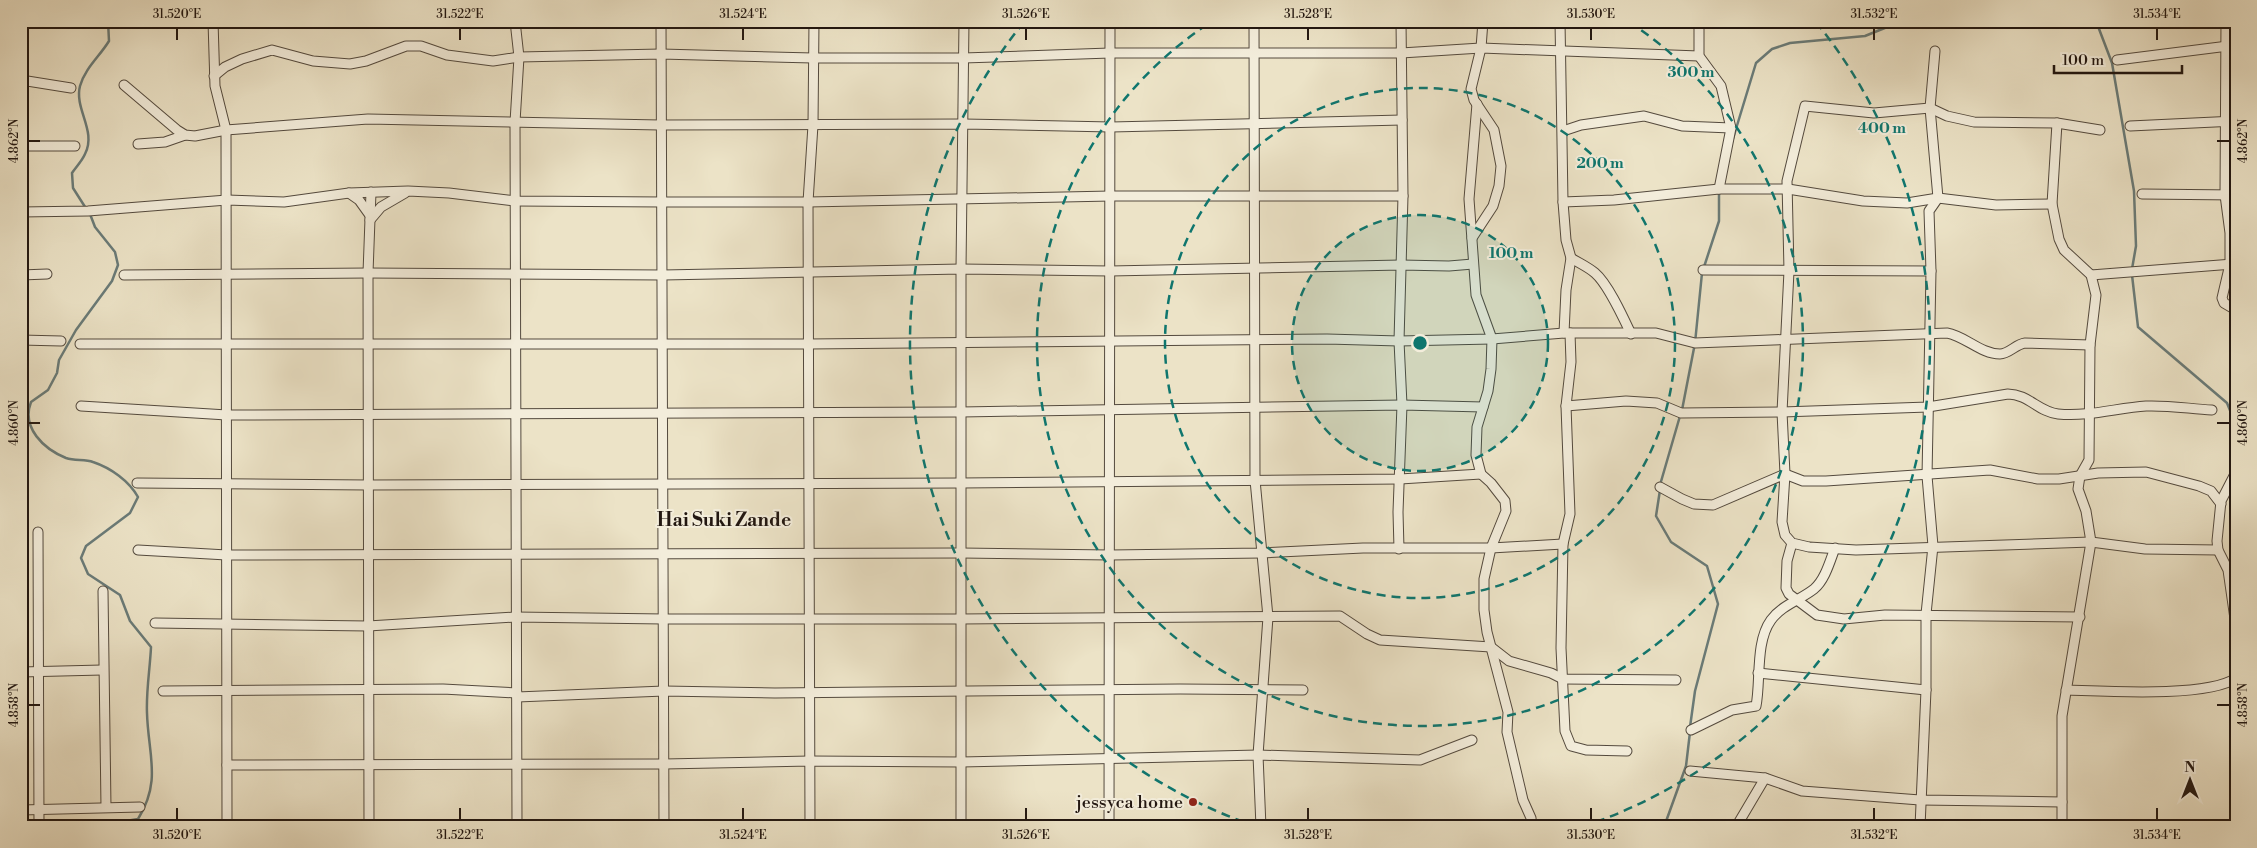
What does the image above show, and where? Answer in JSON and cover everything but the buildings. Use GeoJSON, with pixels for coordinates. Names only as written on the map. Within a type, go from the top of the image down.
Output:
{"type":"FeatureCollection","features":[{"type":"Feature","properties":{"kind":"street"},"geometry":{"type":"LineString","coordinates":[[213,21],[216,95],[226,130],[227,827]]}},
{"type":"Feature","properties":{"kind":"street"},"geometry":{"type":"LineString","coordinates":[[515,21],[519,57],[515,122],[517,827]]}},
{"type":"Feature","properties":{"kind":"street"},"geometry":{"type":"LineString","coordinates":[[660,21],[663,275],[664,827]]}},
{"type":"Feature","properties":{"kind":"street"},"geometry":{"type":"LineString","coordinates":[[810,827],[808,202],[813,125],[814,21]]}},
{"type":"Feature","properties":{"kind":"street"},"geometry":{"type":"LineString","coordinates":[[961,827],[961,269],[964,21]]}},
{"type":"Feature","properties":{"kind":"street"},"geometry":{"type":"LineString","coordinates":[[1109,827],[1110,21]]}},
{"type":"Feature","properties":{"kind":"street"},"geometry":{"type":"LineString","coordinates":[[1254,21],[1253,267],[1255,480],[1268,617],[1258,755],[1261,827]]}},
{"type":"Feature","properties":{"kind":"street"},"geometry":{"type":"LineString","coordinates":[[1399,549],[1402,405],[1399,341],[1402,196],[1401,21]]}},
{"type":"Feature","properties":{"kind":"street"},"geometry":{"type":"LineString","coordinates":[[1472,238],[1493,206],[1499,186],[1500,166],[1494,130],[1477,104],[1471,89],[1471,82],[1481,48],[1483,21]]}},
{"type":"Feature","properties":{"kind":"street"},"geometry":{"type":"LineString","coordinates":[[1560,21],[1563,202],[1566,240],[1571,258],[1567,281],[1567,333],[1571,362],[1566,406],[1570,514],[1563,544],[1561,648],[1565,731],[1571,746],[1586,750],[1627,751]]}},
{"type":"Feature","properties":{"kind":"street"},"geometry":{"type":"LineString","coordinates":[[1699,21],[1699,56],[1721,86],[1731,128],[1719,189]]}},
{"type":"Feature","properties":{"kind":"street"},"geometry":{"type":"LineString","coordinates":[[2226,21],[2225,195],[2233,264],[2222,298],[2224,303],[2236,310]]}},
{"type":"Feature","properties":{"kind":"street"},"geometry":{"type":"LineString","coordinates":[[214,76],[225,67],[242,59],[272,50],[313,61],[350,64],[366,61],[406,46],[421,46],[448,56],[493,61],[519,57],[661,54],[814,58],[963,58],[1110,53],[1401,53],[1481,48],[1699,56]]}},
{"type":"Feature","properties":{"kind":"street"},"geometry":{"type":"LineString","coordinates":[[2117,60],[2236,46]]}},
{"type":"Feature","properties":{"kind":"street"},"geometry":{"type":"LineString","coordinates":[[1920,827],[1926,690],[1926,614],[1933,546],[1927,476],[1931,271],[1929,211],[1938,198],[1930,108],[1935,51]]}},
{"type":"Feature","properties":{"kind":"street"},"geometry":{"type":"LineString","coordinates":[[21,80],[70,88]]}},
{"type":"Feature","properties":{"kind":"street"},"geometry":{"type":"LineString","coordinates":[[124,85],[185,135]]}},
{"type":"Feature","properties":{"kind":"street"},"geometry":{"type":"LineString","coordinates":[[1477,104],[1469,199],[1476,295],[1492,339],[1492,369],[1477,427],[1476,456],[1481,474],[1491,483],[1504,501],[1506,511],[1491,548],[1484,579],[1484,610],[1508,712],[1507,732],[1532,827]]}},
{"type":"Feature","properties":{"kind":"street"},"geometry":{"type":"LineString","coordinates":[[2100,130],[2057,123],[1974,122],[1947,116],[1930,108],[1874,113],[1805,106],[1791,158],[1788,189],[1789,271],[1782,412],[1784,474],[1782,522],[1785,535],[1792,543],[1809,547],[1835,548],[2091,542],[2145,549],[2218,550]]}},
{"type":"Feature","properties":{"kind":"street"},"geometry":{"type":"LineString","coordinates":[[1563,131],[1581,125],[1644,116],[1682,126],[1731,128]]}},
{"type":"Feature","properties":{"kind":"street"},"geometry":{"type":"LineString","coordinates":[[138,144],[165,142],[185,135],[207,135],[226,130],[368,120],[660,125],[963,124],[1111,127],[1255,122],[1402,120]]}},
{"type":"Feature","properties":{"kind":"street"},"geometry":{"type":"LineString","coordinates":[[2130,126],[2236,121]]}},
{"type":"Feature","properties":{"kind":"street"},"geometry":{"type":"LineString","coordinates":[[2057,123],[2052,204],[2064,250],[2092,275],[2096,295],[2090,344],[2089,460],[2080,476],[2078,489],[2086,511],[2091,542],[2062,716],[2062,827]]}},
{"type":"Feature","properties":{"kind":"street"},"geometry":{"type":"LineString","coordinates":[[21,146],[75,146]]}},
{"type":"Feature","properties":{"kind":"street"},"geometry":{"type":"LineString","coordinates":[[1563,202],[1614,200],[1719,189],[1788,189],[1863,201],[1907,203],[1938,198],[1996,205],[2052,204]]}},
{"type":"Feature","properties":{"kind":"street"},"geometry":{"type":"LineString","coordinates":[[21,212],[88,211],[227,200],[284,202],[349,193],[408,191],[449,193],[515,201],[662,202],[808,202],[1111,196],[1402,196]]}},
{"type":"Feature","properties":{"kind":"street"},"geometry":{"type":"LineString","coordinates":[[370,218],[381,207],[408,191]]}},
{"type":"Feature","properties":{"kind":"street"},"geometry":{"type":"LineString","coordinates":[[368,827],[368,273],[371,192]]}},
{"type":"Feature","properties":{"kind":"street"},"geometry":{"type":"LineString","coordinates":[[349,193],[359,200],[370,218]]}},
{"type":"Feature","properties":{"kind":"street"},"geometry":{"type":"LineString","coordinates":[[2142,194],[2236,195]]}},
{"type":"Feature","properties":{"kind":"street"},"geometry":{"type":"LineString","coordinates":[[1571,258],[1594,272],[1601,279],[1618,307],[1631,334]]}},
{"type":"Feature","properties":{"kind":"street"},"geometry":{"type":"LineString","coordinates":[[124,275],[516,273],[663,275],[961,269],[1110,271],[1253,267],[1449,266],[1473,264]]}},
{"type":"Feature","properties":{"kind":"street"},"geometry":{"type":"LineString","coordinates":[[2092,275],[2233,264]]}},
{"type":"Feature","properties":{"kind":"street"},"geometry":{"type":"LineString","coordinates":[[1703,270],[1931,271]]}},
{"type":"Feature","properties":{"kind":"street"},"geometry":{"type":"LineString","coordinates":[[21,275],[47,274]]}},
{"type":"Feature","properties":{"kind":"street"},"geometry":{"type":"LineString","coordinates":[[80,344],[227,346],[368,344],[1110,343],[1327,339],[1399,341],[1492,339],[1567,333],[1656,333],[1695,343],[1930,333],[1954,334],[1992,353],[2001,354],[2018,344],[2025,343],[2090,344]]}},
{"type":"Feature","properties":{"kind":"street"},"geometry":{"type":"LineString","coordinates":[[21,340],[61,341]]}},
{"type":"Feature","properties":{"kind":"street"},"geometry":{"type":"LineString","coordinates":[[1566,406],[1626,401],[1657,404],[1681,413],[1782,412],[1928,407],[1997,395],[2019,394],[2051,413],[2090,414],[2147,406],[2212,410]]}},
{"type":"Feature","properties":{"kind":"street"},"geometry":{"type":"LineString","coordinates":[[81,406],[227,416],[961,412],[1402,405],[1483,407]]}},
{"type":"Feature","properties":{"kind":"street"},"geometry":{"type":"LineString","coordinates":[[1660,487],[1682,500],[1694,504],[1713,505],[1784,474],[1803,481],[1826,481],[1927,476],[1990,470],[2038,479],[2060,479],[2118,472],[2146,472],[2199,486],[2211,492],[2221,504]]}},
{"type":"Feature","properties":{"kind":"street"},"geometry":{"type":"LineString","coordinates":[[2236,472],[2221,504],[2218,520],[2218,550],[2232,570],[2236,626]]}},
{"type":"Feature","properties":{"kind":"street"},"geometry":{"type":"LineString","coordinates":[[137,483],[368,485],[516,483],[961,483],[1400,479],[1481,474]]}},
{"type":"Feature","properties":{"kind":"street"},"geometry":{"type":"LineString","coordinates":[[38,532],[40,673],[39,827]]}},
{"type":"Feature","properties":{"kind":"street"},"geometry":{"type":"LineString","coordinates":[[1792,543],[1787,561],[1786,588],[1810,612],[1828,618],[1844,619],[1884,614],[2080,617]]}},
{"type":"Feature","properties":{"kind":"street"},"geometry":{"type":"LineString","coordinates":[[138,550],[227,556],[961,553],[1110,555],[1262,553],[1363,548],[1491,548],[1563,544]]}},
{"type":"Feature","properties":{"kind":"street"},"geometry":{"type":"LineString","coordinates":[[1691,730],[1732,710],[1756,706],[1758,673],[1770,622],[1777,613],[1815,588],[1823,576],[1835,548]]}},
{"type":"Feature","properties":{"kind":"street"},"geometry":{"type":"LineString","coordinates":[[103,591],[102,670],[106,807]]}},
{"type":"Feature","properties":{"kind":"street"},"geometry":{"type":"LineString","coordinates":[[155,623],[368,626],[516,616],[664,619],[1109,619],[1340,616],[1367,634],[1380,640],[1492,647],[1510,661],[1563,679],[1676,680]]}},
{"type":"Feature","properties":{"kind":"street"},"geometry":{"type":"LineString","coordinates":[[21,672],[102,670]]}},
{"type":"Feature","properties":{"kind":"street"},"geometry":{"type":"LineString","coordinates":[[1758,673],[1926,690]]}},
{"type":"Feature","properties":{"kind":"street"},"geometry":{"type":"LineString","coordinates":[[2066,690],[2137,692],[2199,688],[2216,686],[2236,678]]}},
{"type":"Feature","properties":{"kind":"street"},"geometry":{"type":"LineString","coordinates":[[164,691],[443,688],[517,695],[664,691],[810,692],[1264,688],[1303,690]]}},
{"type":"Feature","properties":{"kind":"street"},"geometry":{"type":"LineString","coordinates":[[227,765],[664,764],[810,761],[961,762],[1258,755],[1420,760],[1472,740]]}},
{"type":"Feature","properties":{"kind":"street"},"geometry":{"type":"LineString","coordinates":[[1690,771],[1765,778],[1802,791],[1920,800],[2062,802]]}},
{"type":"Feature","properties":{"kind":"street"},"geometry":{"type":"LineString","coordinates":[[1736,827],[1765,778]]}},
{"type":"Feature","properties":{"kind":"street"},"geometry":{"type":"LineString","coordinates":[[21,810],[140,807]]}},
{"type":"Feature","properties":{"kind":"waterway"},"geometry":{"type":"LineString","coordinates":[[87,210],[73,188],[72,173],[84,157],[88,145],[87,128],[79,95],[85,73],[109,41],[108,21]]}},
{"type":"Feature","properties":{"kind":"waterway"},"geometry":{"type":"LineString","coordinates":[[1732,142],[1756,63],[1772,49],[1790,43],[1865,36],[1902,21]]}},
{"type":"Feature","properties":{"kind":"waterway"},"geometry":{"type":"LineString","coordinates":[[2096,21],[2112,63],[2134,191],[2136,246],[2132,269]]}},
{"type":"Feature","properties":{"kind":"waterway"},"geometry":{"type":"LineString","coordinates":[[1704,267],[1719,221],[1719,190]]}},
{"type":"Feature","properties":{"kind":"waterway"},"geometry":{"type":"LineString","coordinates":[[90,214],[95,227],[115,252],[118,265],[112,281],[76,330],[59,360],[57,373],[48,390],[31,402],[29,420],[36,436],[50,449],[66,458],[90,461],[106,468],[125,480],[138,497],[130,513],[86,546],[81,558],[88,574],[120,595],[130,621],[151,647],[147,705],[152,767],[150,792],[138,819],[120,822],[115,827]]}},
{"type":"Feature","properties":{"kind":"waterway"},"geometry":{"type":"LineString","coordinates":[[1682,410],[1695,343],[1702,273]]}},
{"type":"Feature","properties":{"kind":"waterway"},"geometry":{"type":"LineString","coordinates":[[2132,275],[2138,327],[2227,403],[2236,425]]}},
{"type":"Feature","properties":{"kind":"waterway"},"geometry":{"type":"LineString","coordinates":[[1660,485],[1680,416]]}},
{"type":"Feature","properties":{"kind":"waterway"},"geometry":{"type":"LineString","coordinates":[[1660,490],[1656,516],[1671,542],[1707,566],[1718,604],[1695,691],[1690,727]]}},
{"type":"Feature","properties":{"kind":"waterway"},"geometry":{"type":"LineString","coordinates":[[1664,827],[1686,766],[1690,732]]}},
{"type":"Feature","properties":{"kind":"place","name":"jessyca home"},"geometry":{"type":"Point","coordinates":[1193,802]}},
{"type":"Feature","properties":{"kind":"district","name":"Hai Suki Zande"},"geometry":{"type":"Point","coordinates":[724,520]}}]}
